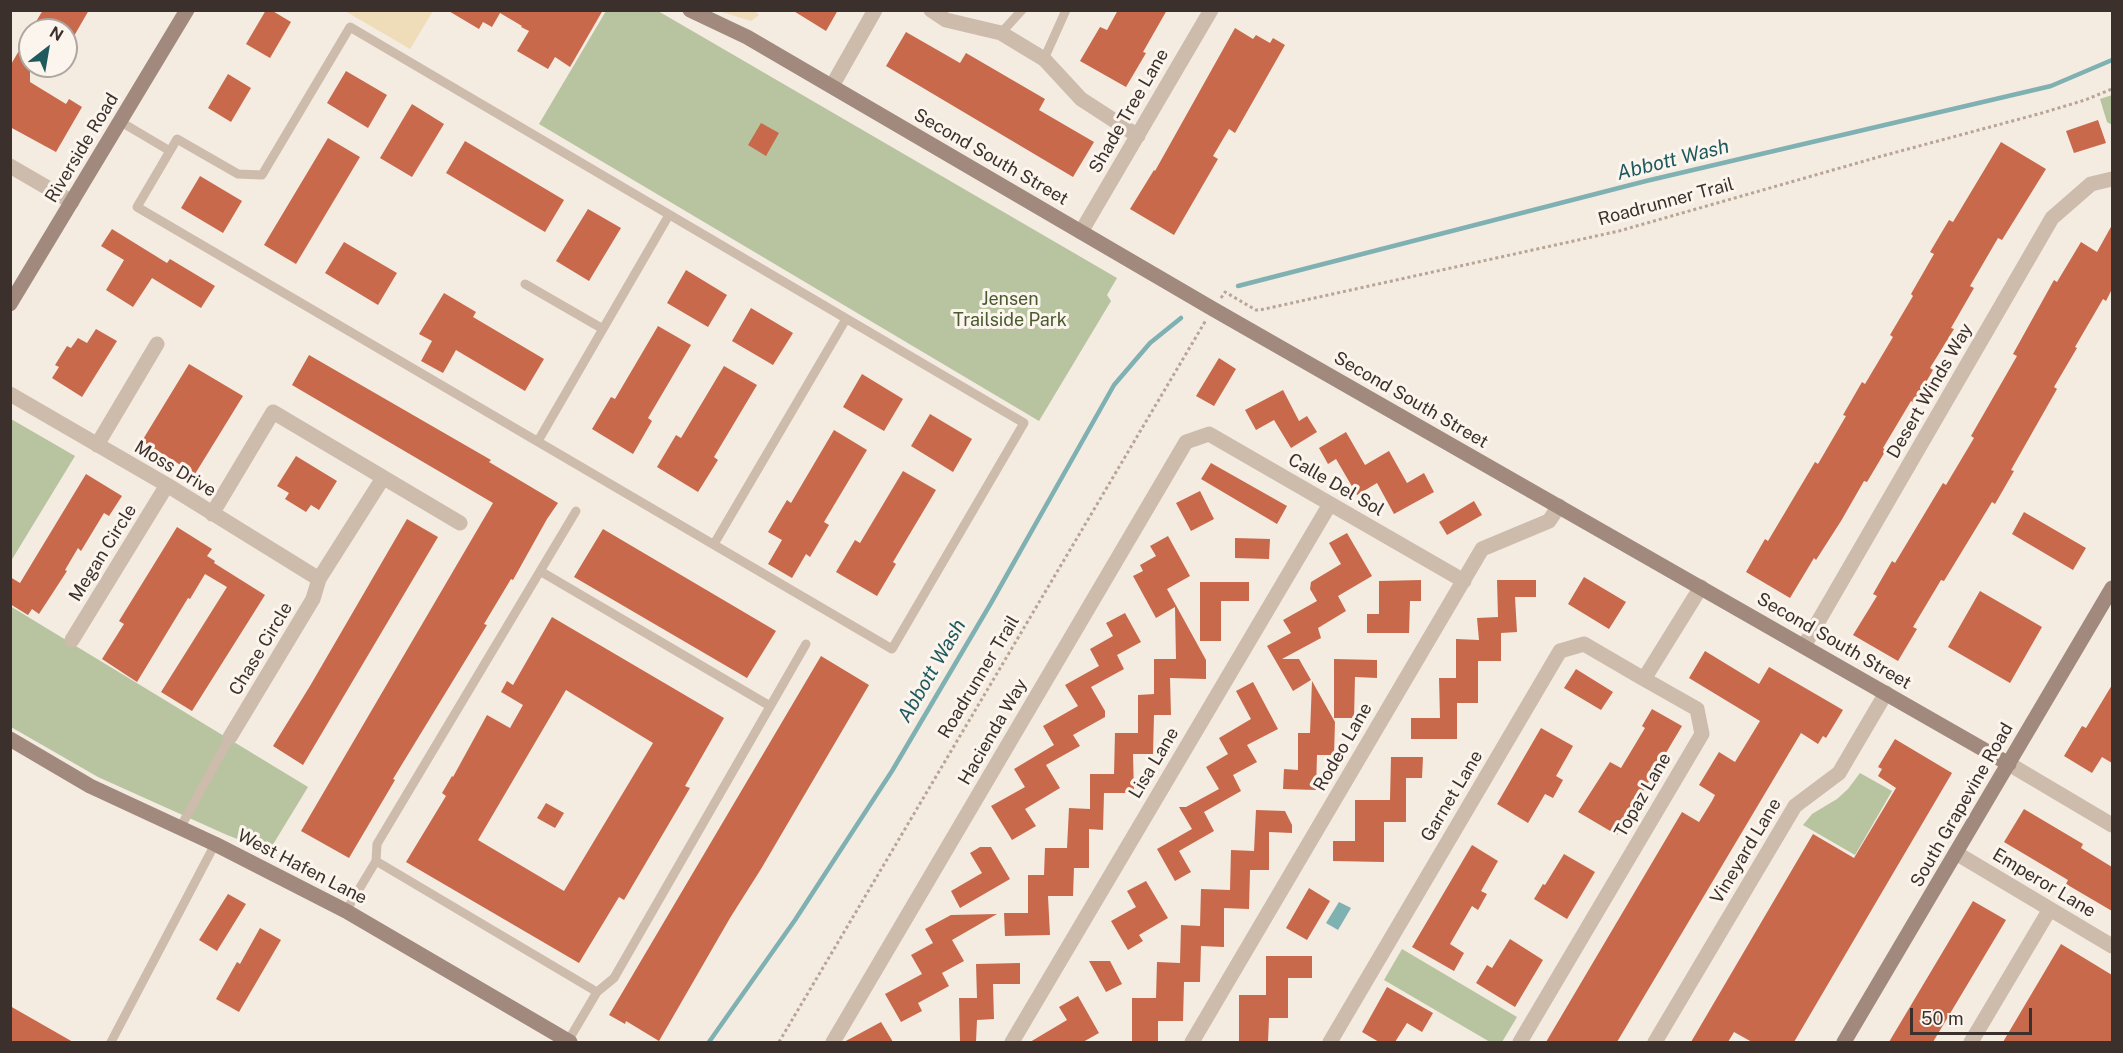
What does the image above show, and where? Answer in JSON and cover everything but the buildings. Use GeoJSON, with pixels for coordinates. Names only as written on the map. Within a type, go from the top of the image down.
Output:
{"type":"FeatureCollection","features":[{"type":"Feature","properties":{"kind":"street","name":"Riverside Road"},"geometry":{"type":"LineString","coordinates":[[10,304],[187,10]]}},
{"type":"Feature","properties":{"kind":"street","name":"Second South Street"},"geometry":{"type":"LineString","coordinates":[[690,10],[747,37],[1081,232],[2112,825]]}},
{"type":"Feature","properties":{"kind":"street"},"geometry":{"type":"LineString","coordinates":[[832,86],[875,10]]}},
{"type":"Feature","properties":{"kind":"street"},"geometry":{"type":"LineString","coordinates":[[931,10],[946,20],[1001,33],[1044,59],[1081,99],[1137,135]]}},
{"type":"Feature","properties":{"kind":"street","name":"Shade Tree Lane"},"geometry":{"type":"LineString","coordinates":[[1081,232],[1211,10]]}},
{"type":"Feature","properties":{"kind":"street"},"geometry":{"type":"LineString","coordinates":[[10,166],[72,202]]}},
{"type":"Feature","properties":{"kind":"street","name":"Desert Winds Way"},"geometry":{"type":"LineString","coordinates":[[1804,646],[2052,218],[2091,184],[2112,179]]}},
{"type":"Feature","properties":{"kind":"street"},"geometry":{"type":"LineString","coordinates":[[97,445],[157,345]]}},
{"type":"Feature","properties":{"kind":"street","name":"Moss Drive"},"geometry":{"type":"LineString","coordinates":[[10,394],[319,579]]}},
{"type":"Feature","properties":{"kind":"street"},"geometry":{"type":"LineString","coordinates":[[212,514],[273,412],[460,523]]}},
{"type":"Feature","properties":{"kind":"street","name":"Calle Del Sol"},"geometry":{"type":"LineString","coordinates":[[1186,442],[1209,434],[1464,581]]}},
{"type":"Feature","properties":{"kind":"street","name":"Hacienda Way"},"geometry":{"type":"LineString","coordinates":[[833,1042],[1186,442]]}},
{"type":"Feature","properties":{"kind":"street","name":"Chase Circle"},"geometry":{"type":"LineString","coordinates":[[230,737],[314,599],[319,579],[383,478]]}},
{"type":"Feature","properties":{"kind":"street","name":"Megan Circle"},"geometry":{"type":"LineString","coordinates":[[72,640],[167,486]]}},
{"type":"Feature","properties":{"kind":"street","name":"Lisa Lane"},"geometry":{"type":"LineString","coordinates":[[1011,1042],[1330,504]]}},
{"type":"Feature","properties":{"kind":"street","name":"Rodeo Lane"},"geometry":{"type":"LineString","coordinates":[[1192,1042],[1482,549],[1549,521],[1559,506]]}},
{"type":"Feature","properties":{"kind":"street"},"geometry":{"type":"LineString","coordinates":[[1644,678],[1701,587]]}},
{"type":"Feature","properties":{"kind":"street","name":"South Grapevine Road"},"geometry":{"type":"LineString","coordinates":[[1845,1042],[2112,588]]}},
{"type":"Feature","properties":{"kind":"street","name":"Garnet Lane"},"geometry":{"type":"LineString","coordinates":[[1330,1042],[1560,651],[1584,644],[1644,678]]}},
{"type":"Feature","properties":{"kind":"street","name":"Topaz Lane"},"geometry":{"type":"LineString","coordinates":[[1520,1042],[1702,734],[1697,710],[1644,678]]}},
{"type":"Feature","properties":{"kind":"street","name":"Vineyard Lane"},"geometry":{"type":"LineString","coordinates":[[1655,1042],[1795,806],[1839,773],[1886,693]]}},
{"type":"Feature","properties":{"kind":"street","name":"West Hafen Lane"},"geometry":{"type":"LineString","coordinates":[[10,739],[90,786],[215,844],[346,911],[569,1042]]}},
{"type":"Feature","properties":{"kind":"street","name":"Emperor Lane"},"geometry":{"type":"LineString","coordinates":[[1956,853],[2112,946]]}},
{"type":"Feature","properties":{"kind":"street"},"geometry":{"type":"LineString","coordinates":[[1971,1042],[2050,909]]}},
{"type":"Feature","properties":{"kind":"lane"},"geometry":{"type":"LineString","coordinates":[[1001,33],[1022,10]]}},
{"type":"Feature","properties":{"kind":"lane"},"geometry":{"type":"LineString","coordinates":[[1044,59],[1066,10]]}},
{"type":"Feature","properties":{"kind":"lane"},"geometry":{"type":"LineString","coordinates":[[350,27],[1024,423],[892,649],[137,207],[170,151],[177,139],[238,174],[262,175],[350,27]]}},
{"type":"Feature","properties":{"kind":"lane"},"geometry":{"type":"LineString","coordinates":[[121,122],[170,151]]}},
{"type":"Feature","properties":{"kind":"lane"},"geometry":{"type":"LineString","coordinates":[[538,441],[669,215]]}},
{"type":"Feature","properties":{"kind":"lane"},"geometry":{"type":"LineString","coordinates":[[525,284],[603,329]]}},
{"type":"Feature","properties":{"kind":"lane"},"geometry":{"type":"LineString","coordinates":[[714,544],[846,319]]}},
{"type":"Feature","properties":{"kind":"lane"},"geometry":{"type":"LineString","coordinates":[[346,911],[376,861],[377,844],[576,511]]}},
{"type":"Feature","properties":{"kind":"lane"},"geometry":{"type":"LineString","coordinates":[[540,571],[770,706]]}},
{"type":"Feature","properties":{"kind":"lane"},"geometry":{"type":"LineString","coordinates":[[569,1042],[597,992],[614,978],[806,644]]}},
{"type":"Feature","properties":{"kind":"lane"},"geometry":{"type":"LineString","coordinates":[[180,828],[230,737]]}},
{"type":"Feature","properties":{"kind":"lane"},"geometry":{"type":"LineString","coordinates":[[111,1042],[215,844]]}},
{"type":"Feature","properties":{"kind":"lane"},"geometry":{"type":"LineString","coordinates":[[376,861],[597,992]]}},
{"type":"Feature","properties":{"kind":"path","name":"Roadrunner Trail"},"geometry":{"type":"LineString","coordinates":[[1225,292],[1256,310],[1260,310],[1619,231],[2042,113],[2112,89]]}},
{"type":"Feature","properties":{"kind":"path","name":"Roadrunner Trail"},"geometry":{"type":"LineString","coordinates":[[779,1042],[1203,325]]}},
{"type":"Feature","properties":{"kind":"green space","name":"Jensen Trailside Park"},"geometry":{"type":"Polygon","coordinates":[[[606,11],[658,11],[1117,278],[1107,295],[1111,301],[1039,421],[539,124],[606,11]]]}},
{"type":"Feature","properties":{"kind":"green space"},"geometry":{"type":"Polygon","coordinates":[[[2112,95],[2112,125],[2107,122],[2100,99],[2112,95]]]}},
{"type":"Feature","properties":{"kind":"green space"},"geometry":{"type":"Polygon","coordinates":[[[11,419],[75,456],[11,561],[11,419]]]}},
{"type":"Feature","properties":{"kind":"green space"},"geometry":{"type":"Polygon","coordinates":[[[10,606],[308,787],[269,851],[227,835],[98,777],[11,727],[10,606]]]}},
{"type":"Feature","properties":{"kind":"green space"},"geometry":{"type":"Polygon","coordinates":[[[1860,773],[1892,791],[1855,855],[1803,825],[1812,814],[1837,799],[1848,789],[1860,773]]]}},
{"type":"Feature","properties":{"kind":"green space"},"geometry":{"type":"Polygon","coordinates":[[[1402,949],[1517,1017],[1502,1042],[1490,1042],[1384,980],[1402,949]]]}},
{"type":"Feature","properties":{"kind":"sand"},"geometry":{"type":"Polygon","coordinates":[[[433,10],[410,49],[345,11],[433,10]]]}},
{"type":"Feature","properties":{"kind":"sand"},"geometry":{"type":"Polygon","coordinates":[[[719,11],[755,11],[759,15],[751,21],[719,11]]]}},
{"type":"Feature","properties":{"kind":"water"},"geometry":{"type":"Polygon","coordinates":[[[1339,902],[1351,908],[1338,930],[1326,923],[1339,902]]]}},
{"type":"Feature","properties":{"kind":"waterway","name":"Abbott Wash"},"geometry":{"type":"LineString","coordinates":[[1238,286],[1646,181],[2051,86],[2112,60]]}},
{"type":"Feature","properties":{"kind":"waterway","name":"Abbott Wash"},"geometry":{"type":"LineString","coordinates":[[709,1042],[795,920],[892,771],[991,603],[1114,385],[1150,343],[1181,318]]}}]}
